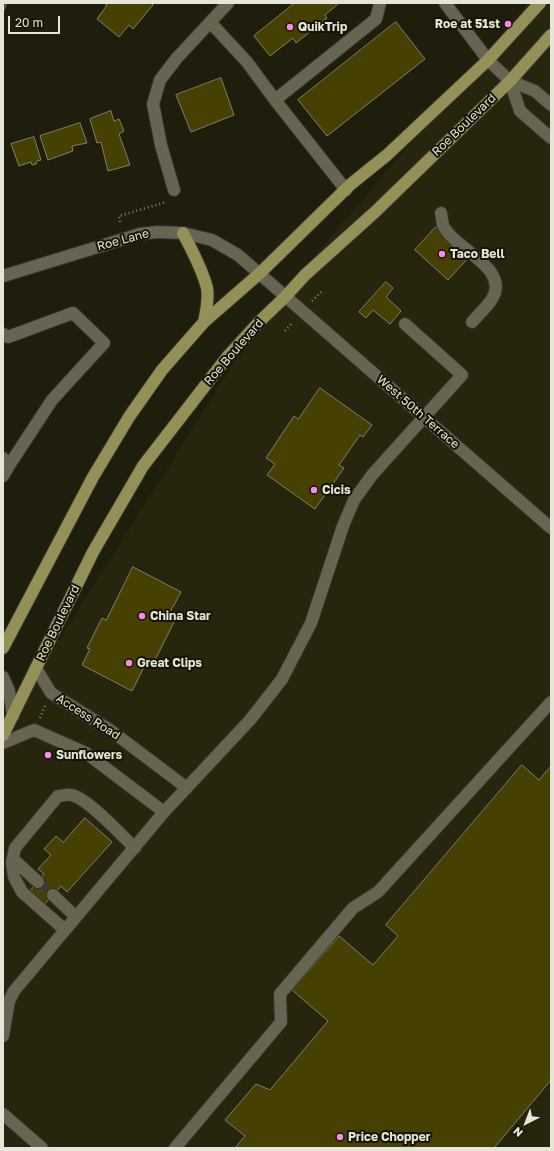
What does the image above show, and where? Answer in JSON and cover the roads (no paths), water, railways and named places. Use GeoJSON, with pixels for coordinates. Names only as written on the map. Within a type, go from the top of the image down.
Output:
{"type":"FeatureCollection","features":[{"type":"Feature","properties":{"kind":"main road"},"geometry":{"type":"LineString","coordinates":[[3,648],[93,477],[128,416],[162,370],[204,322],[259,274],[346,190],[387,156],[488,60],[540,3]]}},
{"type":"Feature","properties":{"kind":"main road","name":"Roe Boulevard"},"geometry":{"type":"LineString","coordinates":[[3,735],[92,552],[143,466],[228,356],[304,275],[375,212],[510,81],[551,35]]}},
{"type":"Feature","properties":{"kind":"main road"},"geometry":{"type":"LineString","coordinates":[[182,234],[197,259],[207,289],[207,306],[204,322]]}},
{"type":"Feature","properties":{"kind":"street"},"geometry":{"type":"LineString","coordinates":[[174,190],[161,145],[153,104],[160,80],[176,59],[228,3]]}},
{"type":"Feature","properties":{"kind":"street"},"geometry":{"type":"LineString","coordinates":[[275,100],[376,19],[380,3]]}},
{"type":"Feature","properties":{"kind":"street"},"geometry":{"type":"LineString","coordinates":[[445,3],[488,60],[510,81],[535,91],[551,105]]}},
{"type":"Feature","properties":{"kind":"street"},"geometry":{"type":"LineString","coordinates":[[210,22],[247,62],[346,190]]}},
{"type":"Feature","properties":{"kind":"street"},"geometry":{"type":"LineString","coordinates":[[510,81],[520,111],[551,138]]}},
{"type":"Feature","properties":{"kind":"street"},"geometry":{"type":"LineString","coordinates":[[441,213],[443,226],[450,235],[489,269],[494,278],[496,288],[492,299],[472,322]]}},
{"type":"Feature","properties":{"kind":"street","name":"Roe Lane"},"geometry":{"type":"LineString","coordinates":[[3,276],[140,234],[157,232],[182,234],[212,240],[238,255],[259,274]]}},
{"type":"Feature","properties":{"kind":"street","name":"West 50th Terrace"},"geometry":{"type":"LineString","coordinates":[[259,274],[551,528]]}},
{"type":"Feature","properties":{"kind":"street"},"geometry":{"type":"LineString","coordinates":[[3,334],[8,337],[73,313],[104,343],[52,400],[6,461],[3,476]]}},
{"type":"Feature","properties":{"kind":"street"},"geometry":{"type":"LineString","coordinates":[[3,1036],[9,1000],[14,991],[164,812],[250,720],[282,679],[311,622],[342,526],[354,500],[372,474],[462,375],[405,324]]}},
{"type":"Feature","properties":{"kind":"street","name":"Access Road"},"geometry":{"type":"LineString","coordinates":[[36,668],[52,693],[110,730],[187,788]]}},
{"type":"Feature","properties":{"kind":"street"},"geometry":{"type":"LineString","coordinates":[[3,677],[9,691],[13,716]]}},
{"type":"Feature","properties":{"kind":"street"},"geometry":{"type":"LineString","coordinates":[[174,1148],[281,1022],[280,994],[353,908],[378,892],[551,702]]}},
{"type":"Feature","properties":{"kind":"street"},"geometry":{"type":"LineString","coordinates":[[3,743],[34,730],[86,753],[164,812]]}},
{"type":"Feature","properties":{"kind":"street"},"geometry":{"type":"LineString","coordinates":[[65,930],[22,892],[14,877],[12,863],[15,848],[58,796],[72,795],[84,801],[135,848]]}},
{"type":"Feature","properties":{"kind":"street"},"geometry":{"type":"LineString","coordinates":[[13,860],[38,882]]}},
{"type":"Feature","properties":{"kind":"street"},"geometry":{"type":"LineString","coordinates":[[53,895],[76,917]]}},
{"type":"Feature","properties":{"kind":"street"},"geometry":{"type":"LineString","coordinates":[[3,1114],[42,1148]]}},
{"type":"Feature","properties":{"kind":"tunnel"},"geometry":{"type":"LineString","coordinates":[[38,882],[53,895]]}},
{"type":"Feature","properties":{"kind":"place","name":"Roe at 51st"},"geometry":{"type":"Point","coordinates":[508,24]}},
{"type":"Feature","properties":{"kind":"place","name":"QuikTrip"},"geometry":{"type":"Point","coordinates":[290,27]}},
{"type":"Feature","properties":{"kind":"place","name":"Taco Bell"},"geometry":{"type":"Point","coordinates":[442,254]}},
{"type":"Feature","properties":{"kind":"place","name":"Cicis"},"geometry":{"type":"Point","coordinates":[314,490]}},
{"type":"Feature","properties":{"kind":"place","name":"China Star"},"geometry":{"type":"Point","coordinates":[142,616]}},
{"type":"Feature","properties":{"kind":"place","name":"Great Clips"},"geometry":{"type":"Point","coordinates":[129,663]}},
{"type":"Feature","properties":{"kind":"place","name":"Sunflowers"},"geometry":{"type":"Point","coordinates":[48,755]}},
{"type":"Feature","properties":{"kind":"place","name":"Price Chopper"},"geometry":{"type":"Point","coordinates":[340,1137]}}]}
